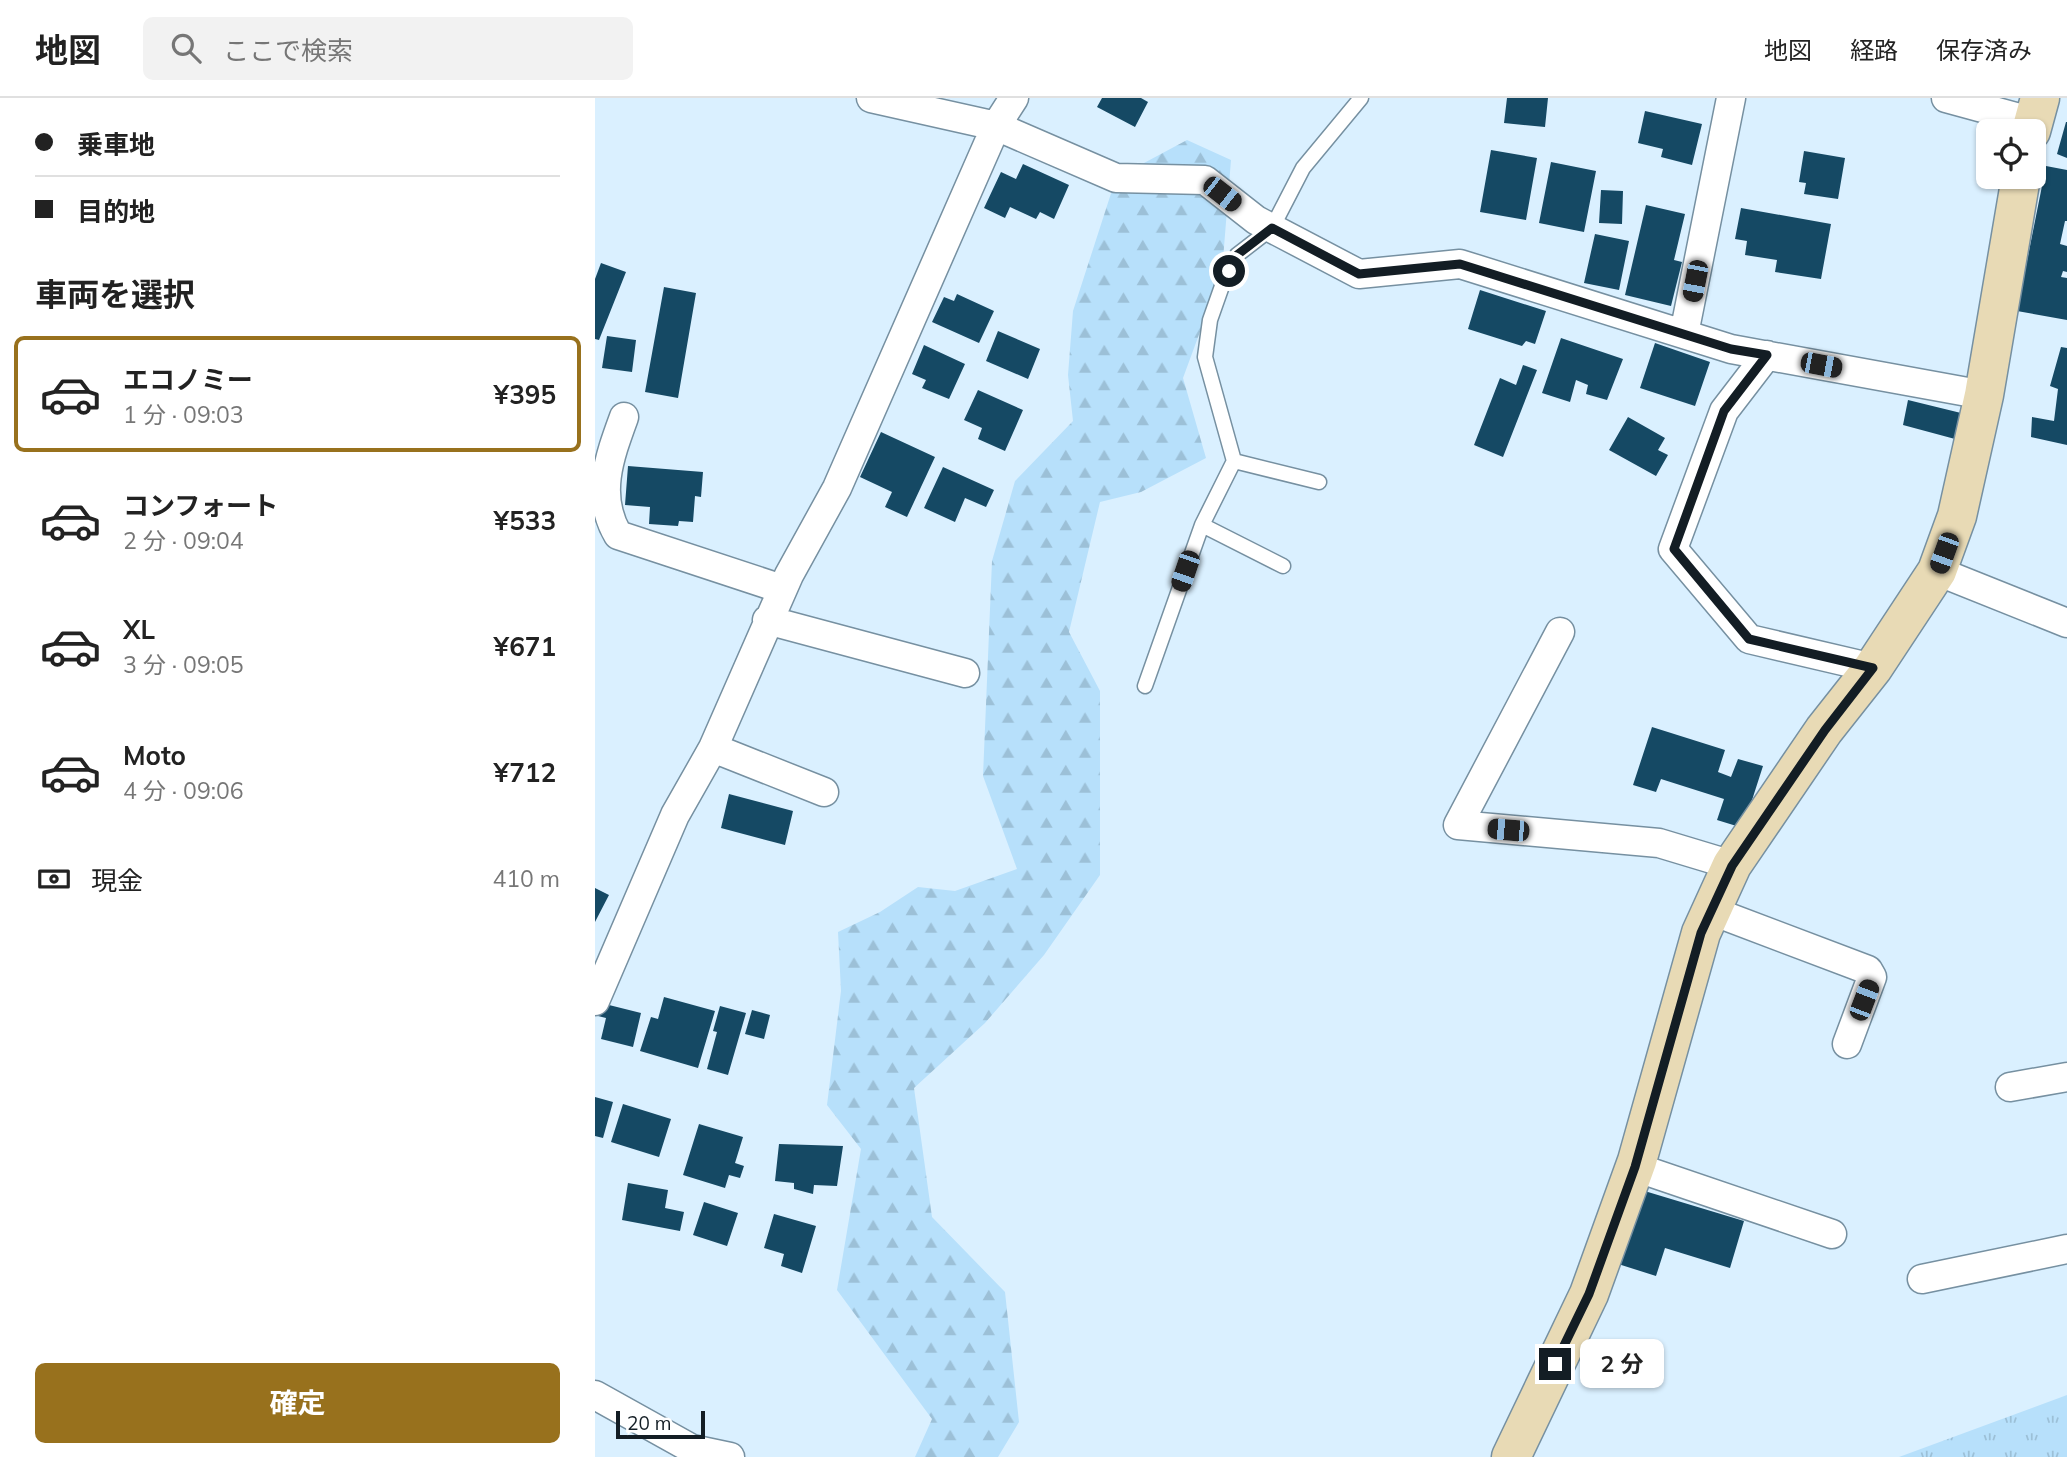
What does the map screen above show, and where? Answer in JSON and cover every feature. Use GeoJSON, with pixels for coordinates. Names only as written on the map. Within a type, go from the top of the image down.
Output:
{"type":"FeatureCollection","features":[{"type":"Feature","properties":{"kind":"street"},"geometry":{"type":"LineString","coordinates":[[871,98],[996,126],[1116,178],[1205,180],[1272,228],[1359,274],[1460,264],[1731,349],[1984,395]]}},
{"type":"Feature","properties":{"kind":"street"},"geometry":{"type":"LineString","coordinates":[[595,1001],[675,816],[713,748],[782,589],[837,488],[996,126],[1014,98]]}},
{"type":"Feature","properties":{"kind":"street"},"geometry":{"type":"LineString","coordinates":[[1684,334],[1731,98]]}},
{"type":"Feature","properties":{"kind":"street"},"geometry":{"type":"LineString","coordinates":[[1946,98],[2035,117]]}},
{"type":"Feature","properties":{"kind":"street"},"geometry":{"type":"LineString","coordinates":[[1511,1457],[1589,1294],[1635,1167],[1701,933],[1732,866],[1825,730],[1873,668],[1937,571],[1957,516],[1984,395],[2019,189]]}},
{"type":"Feature","properties":{"kind":"street"},"geometry":{"type":"LineString","coordinates":[[1767,355],[1724,411],[1674,549],[1749,639],[1873,668]]}},
{"type":"Feature","properties":{"kind":"street"},"geometry":{"type":"LineString","coordinates":[[624,418],[599,486],[608,523],[618,535],[782,589]]}},
{"type":"Feature","properties":{"kind":"street"},"geometry":{"type":"LineString","coordinates":[[1937,571],[2067,623]]}},
{"type":"Feature","properties":{"kind":"street"},"geometry":{"type":"LineString","coordinates":[[767,620],[965,673]]}},
{"type":"Feature","properties":{"kind":"street"},"geometry":{"type":"LineString","coordinates":[[1560,632],[1458,825],[1659,843],[1732,866]]}},
{"type":"Feature","properties":{"kind":"street"},"geometry":{"type":"LineString","coordinates":[[713,748],[824,792]]}},
{"type":"Feature","properties":{"kind":"street"},"geometry":{"type":"LineString","coordinates":[[1712,911],[1868,970],[1873,977],[1847,1044]]}},
{"type":"Feature","properties":{"kind":"street"},"geometry":{"type":"LineString","coordinates":[[2010,1087],[2067,1077]]}},
{"type":"Feature","properties":{"kind":"street"},"geometry":{"type":"LineString","coordinates":[[1635,1167],[1832,1234]]}},
{"type":"Feature","properties":{"kind":"street"},"geometry":{"type":"LineString","coordinates":[[1922,1279],[2067,1249]]}},
{"type":"Feature","properties":{"kind":"street"},"geometry":{"type":"LineString","coordinates":[[595,1395],[692,1449],[730,1457]]}},
{"type":"Feature","properties":{"kind":"lane"},"geometry":{"type":"LineString","coordinates":[[1145,686],[1202,526],[1234,461],[1205,357],[1210,320],[1237,255],[1272,228],[1303,168],[1361,98]]}},
{"type":"Feature","properties":{"kind":"lane"},"geometry":{"type":"LineString","coordinates":[[1234,461],[1319,482]]}},
{"type":"Feature","properties":{"kind":"lane"},"geometry":{"type":"LineString","coordinates":[[1202,526],[1283,566]]}},
{"type":"Feature","properties":{"kind":"green space"},"geometry":{"type":"Polygon","coordinates":[[[1187,140],[1231,160],[1222,272],[1183,378],[1206,458],[1141,492],[1100,502],[1069,632],[1100,691],[1100,875],[1044,955],[985,1023],[914,1088],[932,1217],[1005,1292],[1019,1422],[998,1457],[915,1457],[932,1419],[837,1290],[861,1149],[827,1105],[841,991],[838,932],[880,912],[918,887],[955,891],[1017,869],[983,776],[992,561],[1015,481],[1073,421],[1068,375],[1073,311],[1116,178],[1187,140]]]}},
{"type":"Feature","properties":{"kind":"green space"},"geometry":{"type":"Polygon","coordinates":[[[2067,1395],[2067,1457],[1899,1457],[2067,1395]]]}},
{"type":"Feature","properties":{"kind":"building"},"geometry":{"type":"Polygon","coordinates":[[[1102,98],[1141,98],[1148,102],[1135,127],[1097,107],[1102,98]]]}},
{"type":"Feature","properties":{"kind":"building"},"geometry":{"type":"Polygon","coordinates":[[[1507,98],[1548,98],[1545,127],[1504,123],[1507,98]]]}},
{"type":"Feature","properties":{"kind":"building"},"geometry":{"type":"Polygon","coordinates":[[[1645,111],[1702,124],[1692,165],[1661,157],[1663,149],[1638,143],[1645,111]]]}},
{"type":"Feature","properties":{"kind":"building"},"geometry":{"type":"Polygon","coordinates":[[[2067,122],[2067,158],[2057,154],[2067,122]]]}},
{"type":"Feature","properties":{"kind":"building"},"geometry":{"type":"Polygon","coordinates":[[[1491,150],[1537,158],[1526,220],[1480,212],[1491,150]]]}},
{"type":"Feature","properties":{"kind":"building"},"geometry":{"type":"Polygon","coordinates":[[[1804,151],[1845,158],[1838,199],[1804,194],[1806,183],[1799,182],[1804,151]]]}},
{"type":"Feature","properties":{"kind":"building"},"geometry":{"type":"Polygon","coordinates":[[[1551,162],[1596,171],[1584,232],[1539,223],[1551,162]]]}},
{"type":"Feature","properties":{"kind":"building"},"geometry":{"type":"Polygon","coordinates":[[[1023,164],[1069,185],[1054,219],[1040,212],[1036,219],[1010,207],[1005,218],[984,208],[1001,172],[1016,179],[1023,164]]]}},
{"type":"Feature","properties":{"kind":"building"},"geometry":{"type":"Polygon","coordinates":[[[2046,166],[2067,170],[2067,221],[2060,244],[2067,246],[2067,272],[2063,271],[2061,277],[2067,278],[2067,320],[2017,311],[2041,189],[2046,189],[2046,166]]]}},
{"type":"Feature","properties":{"kind":"building"},"geometry":{"type":"Polygon","coordinates":[[[1601,190],[1623,191],[1622,224],[1599,223],[1601,190]]]}},
{"type":"Feature","properties":{"kind":"building"},"geometry":{"type":"Polygon","coordinates":[[[1646,205],[1685,214],[1674,260],[1682,262],[1671,306],[1625,295],[1646,205]]]}},
{"type":"Feature","properties":{"kind":"building"},"geometry":{"type":"Polygon","coordinates":[[[1741,208],[1831,224],[1821,279],[1775,272],[1777,260],[1745,255],[1747,241],[1735,239],[1741,208]]]}},
{"type":"Feature","properties":{"kind":"building"},"geometry":{"type":"Polygon","coordinates":[[[1595,234],[1629,241],[1619,290],[1584,283],[1595,234]]]}},
{"type":"Feature","properties":{"kind":"building"},"geometry":{"type":"Polygon","coordinates":[[[601,263],[626,272],[599,340],[595,339],[595,279],[601,263]]]}},
{"type":"Feature","properties":{"kind":"building"},"geometry":{"type":"Polygon","coordinates":[[[664,287],[696,293],[678,398],[645,392],[664,287]]]}},
{"type":"Feature","properties":{"kind":"building"},"geometry":{"type":"Polygon","coordinates":[[[1480,290],[1546,311],[1535,344],[1526,341],[1522,346],[1468,329],[1480,290]]]}},
{"type":"Feature","properties":{"kind":"building"},"geometry":{"type":"Polygon","coordinates":[[[957,294],[994,311],[979,343],[932,322],[944,297],[954,301],[957,294]]]}},
{"type":"Feature","properties":{"kind":"building"},"geometry":{"type":"Polygon","coordinates":[[[998,331],[1040,349],[1028,379],[986,361],[998,331]]]}},
{"type":"Feature","properties":{"kind":"building"},"geometry":{"type":"Polygon","coordinates":[[[607,336],[636,340],[632,372],[602,368],[607,336]]]}},
{"type":"Feature","properties":{"kind":"building"},"geometry":{"type":"Polygon","coordinates":[[[1561,338],[1623,359],[1607,400],[1586,394],[1588,385],[1576,380],[1570,402],[1542,393],[1561,338]]]}},
{"type":"Feature","properties":{"kind":"building"},"geometry":{"type":"Polygon","coordinates":[[[1655,343],[1710,362],[1695,406],[1640,388],[1655,343]]]}},
{"type":"Feature","properties":{"kind":"building"},"geometry":{"type":"Polygon","coordinates":[[[924,345],[965,364],[949,399],[922,388],[926,380],[912,374],[924,345]]]}},
{"type":"Feature","properties":{"kind":"building"},"geometry":{"type":"Polygon","coordinates":[[[2061,347],[2067,348],[2067,445],[2031,437],[2032,417],[2054,421],[2058,389],[2050,386],[2061,347]]]}},
{"type":"Feature","properties":{"kind":"building"},"geometry":{"type":"Polygon","coordinates":[[[1523,365],[1537,370],[1503,457],[1474,445],[1500,378],[1516,385],[1523,365]]]}},
{"type":"Feature","properties":{"kind":"building"},"geometry":{"type":"Polygon","coordinates":[[[978,390],[1023,410],[1005,451],[978,439],[982,428],[964,420],[978,390]]]}},
{"type":"Feature","properties":{"kind":"building"},"geometry":{"type":"Polygon","coordinates":[[[1908,400],[1961,413],[1955,439],[1903,425],[1908,400]]]}},
{"type":"Feature","properties":{"kind":"building"},"geometry":{"type":"Polygon","coordinates":[[[1628,417],[1665,438],[1658,450],[1668,455],[1656,476],[1609,450],[1628,417]]]}},
{"type":"Feature","properties":{"kind":"building"},"geometry":{"type":"Polygon","coordinates":[[[881,432],[935,457],[907,517],[885,507],[892,492],[860,477],[881,432]]]}},
{"type":"Feature","properties":{"kind":"building"},"geometry":{"type":"Polygon","coordinates":[[[628,466],[703,472],[701,497],[695,496],[693,522],[679,521],[678,526],[649,524],[650,507],[625,505],[628,466]]]}},
{"type":"Feature","properties":{"kind":"building"},"geometry":{"type":"Polygon","coordinates":[[[943,467],[994,490],[986,507],[965,498],[955,522],[924,508],[943,467]]]}},
{"type":"Feature","properties":{"kind":"building"},"geometry":{"type":"Polygon","coordinates":[[[1652,727],[1725,750],[1718,772],[1731,777],[1738,759],[1763,766],[1743,828],[1717,820],[1724,799],[1661,779],[1656,792],[1633,785],[1652,727]]]}},
{"type":"Feature","properties":{"kind":"building"},"geometry":{"type":"Polygon","coordinates":[[[729,794],[793,811],[785,845],[721,828],[729,794]]]}},
{"type":"Feature","properties":{"kind":"building"},"geometry":{"type":"Polygon","coordinates":[[[595,888],[609,895],[595,922],[595,888]]]}},
{"type":"Feature","properties":{"kind":"building"},"geometry":{"type":"Polygon","coordinates":[[[664,997],[715,1011],[698,1068],[640,1051],[651,1017],[658,1019],[664,997]]]}},
{"type":"Feature","properties":{"kind":"building"},"geometry":{"type":"Polygon","coordinates":[[[601,1003],[641,1013],[633,1047],[601,1039],[606,1018],[598,1016],[601,1003]]]}},
{"type":"Feature","properties":{"kind":"building"},"geometry":{"type":"Polygon","coordinates":[[[720,1006],[746,1013],[728,1075],[707,1069],[717,1032],[713,1031],[720,1006]]]}},
{"type":"Feature","properties":{"kind":"building"},"geometry":{"type":"Polygon","coordinates":[[[752,1010],[770,1015],[764,1039],[745,1034],[752,1010]]]}},
{"type":"Feature","properties":{"kind":"building"},"geometry":{"type":"Polygon","coordinates":[[[595,1097],[613,1102],[603,1138],[595,1136],[595,1097]]]}},
{"type":"Feature","properties":{"kind":"building"},"geometry":{"type":"Polygon","coordinates":[[[623,1104],[671,1119],[659,1157],[611,1142],[623,1104]]]}},
{"type":"Feature","properties":{"kind":"building"},"geometry":{"type":"Polygon","coordinates":[[[699,1124],[743,1137],[735,1163],[744,1166],[740,1178],[729,1175],[725,1188],[683,1175],[699,1124]]]}},
{"type":"Feature","properties":{"kind":"building"},"geometry":{"type":"Polygon","coordinates":[[[779,1144],[843,1146],[837,1186],[814,1185],[813,1194],[794,1189],[794,1183],[775,1181],[779,1144]]]}},
{"type":"Feature","properties":{"kind":"building"},"geometry":{"type":"Polygon","coordinates":[[[628,1183],[668,1190],[665,1208],[684,1212],[680,1231],[622,1220],[628,1183]]]}},
{"type":"Feature","properties":{"kind":"building"},"geometry":{"type":"Polygon","coordinates":[[[1638,1189],[1744,1221],[1730,1268],[1665,1248],[1656,1276],[1615,1263],[1638,1189]]]}},
{"type":"Feature","properties":{"kind":"building"},"geometry":{"type":"Polygon","coordinates":[[[704,1202],[738,1213],[727,1246],[693,1235],[704,1202]]]}},
{"type":"Feature","properties":{"kind":"building"},"geometry":{"type":"Polygon","coordinates":[[[774,1214],[816,1226],[802,1273],[781,1266],[784,1254],[764,1248],[774,1214]]]}},
{"type":"Feature","properties":{"kind":"route"},"geometry":{"type":"LineString","coordinates":[[1229,271],[1237,255],[1272,228],[1359,274],[1460,264],[1731,349],[1767,355],[1724,411],[1674,549],[1749,639],[1873,668],[1825,730],[1732,866],[1701,933],[1635,1167],[1589,1294],[1555,1364]]}}]}
